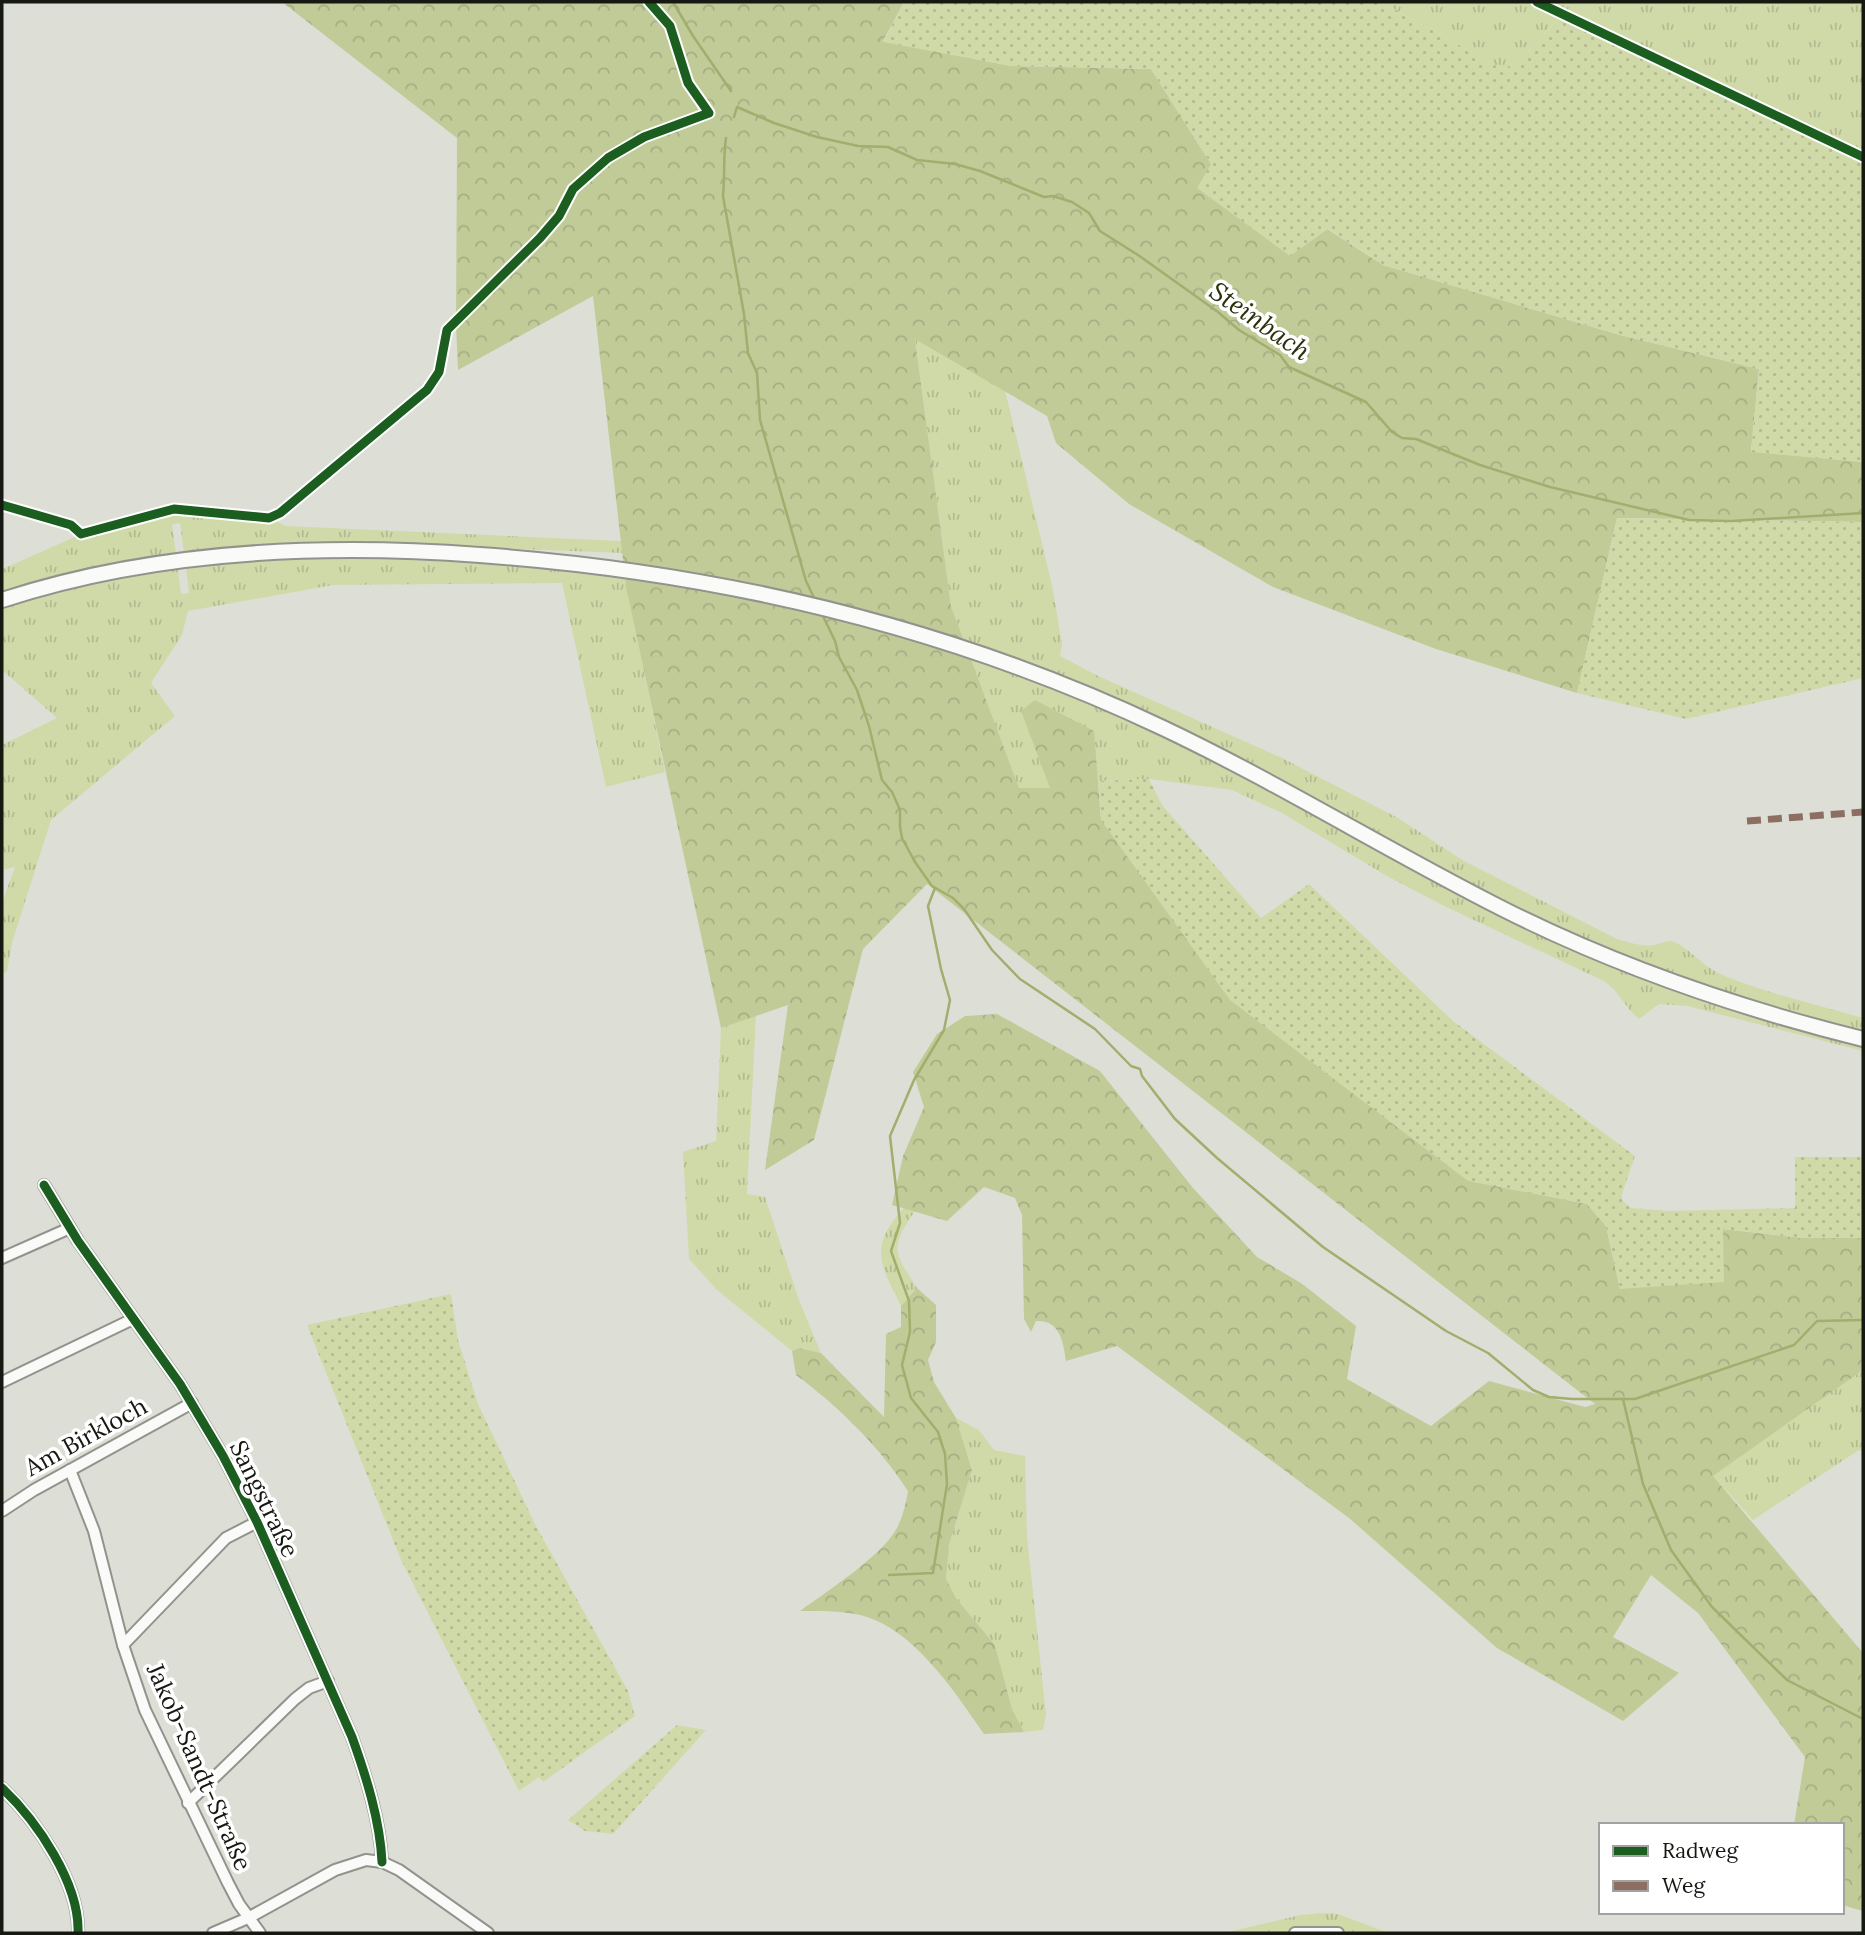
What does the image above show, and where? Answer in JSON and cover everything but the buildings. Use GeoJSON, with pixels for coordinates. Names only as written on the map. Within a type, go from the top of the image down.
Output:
{"type":"FeatureCollection","features":[{"type":"Feature","properties":{"kind":"main road"},"geometry":{"type":"LineString","coordinates":[[2,600],[64,582],[171,561],[270,551],[443,552],[604,566],[731,586],[853,614],[978,653],[1087,694],[1217,754],[1501,908],[1592,951],[1695,991],[1863,1039]]}},
{"type":"Feature","properties":{"kind":"street","name":"Sangstraße"},"geometry":{"type":"LineString","coordinates":[[44,1185],[70,1228],[192,1402],[236,1479],[328,1681],[359,1757],[381,1847],[382,1862]]}},
{"type":"Feature","properties":{"kind":"street"},"geometry":{"type":"LineString","coordinates":[[2,1258],[70,1228]]}},
{"type":"Feature","properties":{"kind":"street"},"geometry":{"type":"LineString","coordinates":[[2,1382],[133,1319]]}},
{"type":"Feature","properties":{"kind":"street","name":"Am Birkloch"},"geometry":{"type":"LineString","coordinates":[[2,1511],[69,1469],[192,1402]]}},
{"type":"Feature","properties":{"kind":"street","name":"Jakob-Sandt-Straße"},"geometry":{"type":"LineString","coordinates":[[69,1469],[94,1531],[123,1645],[145,1710],[233,1894],[260,1933]]}},
{"type":"Feature","properties":{"kind":"street"},"geometry":{"type":"LineString","coordinates":[[123,1645],[226,1538],[257,1522]]}},
{"type":"Feature","properties":{"kind":"street"},"geometry":{"type":"LineString","coordinates":[[188,1803],[295,1699],[309,1688],[328,1681]]}},
{"type":"Feature","properties":{"kind":"street"},"geometry":{"type":"LineString","coordinates":[[2,1788],[37,1832],[64,1876],[74,1902],[78,1933]]}},
{"type":"Feature","properties":{"kind":"street"},"geometry":{"type":"LineString","coordinates":[[214,1933],[248,1918],[348,1864],[366,1860],[382,1862],[408,1875],[488,1933]]}},
{"type":"Feature","properties":{"kind":"street"},"geometry":{"type":"LineString","coordinates":[[1295,1933],[1338,1933]]}},
{"type":"Feature","properties":{"kind":"green space"},"geometry":{"type":"Polygon","coordinates":[[[282,2],[904,2],[883,41],[1011,66],[1151,69],[1211,164],[1327,229],[1383,265],[1620,335],[1759,369],[1751,451],[1863,462],[1863,522],[1617,518],[1577,693],[1436,649],[1273,587],[1129,504],[1056,443],[1047,416],[915,339],[951,606],[1019,788],[1050,788],[1021,711],[1035,700],[1094,731],[1101,820],[1468,1180],[1587,1204],[1606,1226],[1620,1289],[1723,1229],[1802,1238],[1863,1238],[1863,1370],[1713,1476],[1863,1653],[1863,1911],[1844,1906],[1844,1823],[1794,1823],[1805,1757],[1698,1613],[1651,1575],[1613,1637],[1679,1673],[1623,1721],[1497,1648],[1349,1518],[1117,1346],[1066,1361],[1062,1339],[1055,1328],[1036,1321],[1031,1332],[1024,1319],[1022,1215],[1015,1198],[984,1187],[947,1221],[892,1205],[903,1156],[924,1107],[913,1072],[937,1034],[965,1016],[997,1014],[1100,1071],[1193,1188],[1257,1257],[1301,1283],[1356,1326],[1347,1379],[1431,1426],[1489,1381],[1585,1407],[1595,1404],[927,884],[863,949],[814,1140],[765,1170],[788,1005],[721,1028],[626,587],[593,296],[458,370],[457,138],[282,2]]]}},
{"type":"Feature","properties":{"kind":"green space"},"geometry":{"type":"Polygon","coordinates":[[[904,2],[1382,2],[1503,70],[1523,57],[1563,14],[1863,157],[1863,462],[1751,452],[1759,369],[1620,335],[1383,265],[1328,229],[1290,256],[1197,188],[1211,164],[1151,69],[1011,66],[883,42],[904,2]]]}},
{"type":"Feature","properties":{"kind":"green space"},"geometry":{"type":"Polygon","coordinates":[[[1382,2],[1863,2],[1863,157],[1563,14],[1523,57],[1503,70],[1382,2]]]}},
{"type":"Feature","properties":{"kind":"green space"},"geometry":{"type":"Polygon","coordinates":[[[915,338],[1005,390],[1052,585],[1062,644],[1060,656],[1098,676],[1282,758],[1398,818],[1464,861],[1617,939],[1644,945],[1674,942],[1712,970],[1735,980],[1863,1018],[1863,1051],[1687,1006],[1659,1004],[1639,1019],[1604,981],[1444,906],[1385,875],[1282,813],[1232,790],[1149,779],[1098,781],[1093,731],[1021,711],[1051,789],[1019,789],[951,606],[915,338]]]}},
{"type":"Feature","properties":{"kind":"green space"},"geometry":{"type":"Polygon","coordinates":[[[174,509],[269,518],[286,526],[621,541],[622,553],[375,543],[184,553],[180,523],[172,525],[176,553],[57,577],[2,595],[2,570],[5,568],[81,534],[174,509]]]}},
{"type":"Feature","properties":{"kind":"green space"},"geometry":{"type":"Polygon","coordinates":[[[1617,518],[1863,522],[1863,678],[1686,719],[1577,693],[1617,518]]]}},
{"type":"Feature","properties":{"kind":"green space"},"geometry":{"type":"Polygon","coordinates":[[[341,557],[550,566],[624,575],[665,772],[606,787],[562,583],[333,585],[188,611],[182,635],[151,683],[175,716],[51,820],[12,943],[7,972],[2,973],[2,903],[15,867],[2,870],[2,745],[57,718],[2,670],[2,608],[111,580],[178,569],[181,594],[189,593],[186,567],[252,560],[341,557]]]}},
{"type":"Feature","properties":{"kind":"green space"},"geometry":{"type":"Polygon","coordinates":[[[1149,779],[1162,805],[1261,918],[1309,884],[1453,1021],[1635,1156],[1622,1194],[1622,1200],[1631,1208],[1670,1211],[1795,1208],[1795,1157],[1863,1157],[1863,1238],[1802,1238],[1723,1229],[1724,1282],[1620,1289],[1606,1226],[1587,1204],[1468,1181],[1230,1000],[1101,820],[1098,781],[1149,779]]]}},
{"type":"Feature","properties":{"kind":"green space"},"geometry":{"type":"Polygon","coordinates":[[[756,1015],[747,1194],[765,1197],[799,1300],[821,1353],[799,1348],[792,1351],[717,1290],[689,1259],[683,1152],[716,1141],[721,1028],[756,1015]]]}},
{"type":"Feature","properties":{"kind":"green space"},"geometry":{"type":"Polygon","coordinates":[[[904,1208],[915,1211],[898,1242],[899,1258],[917,1288],[901,1306],[883,1267],[881,1256],[885,1234],[904,1208]]]}},
{"type":"Feature","properties":{"kind":"green space"},"geometry":{"type":"Polygon","coordinates":[[[917,1288],[936,1305],[936,1342],[928,1360],[934,1382],[956,1418],[972,1470],[949,1545],[946,1579],[956,1598],[995,1645],[1012,1709],[1024,1732],[984,1734],[962,1702],[922,1654],[907,1640],[875,1620],[857,1614],[800,1611],[853,1573],[889,1539],[901,1519],[908,1491],[897,1474],[857,1428],[828,1400],[796,1375],[792,1351],[799,1348],[821,1353],[884,1417],[886,1334],[901,1327],[901,1306],[917,1288]]]}},
{"type":"Feature","properties":{"kind":"green space"},"geometry":{"type":"Polygon","coordinates":[[[451,1294],[458,1340],[478,1404],[536,1526],[628,1691],[635,1716],[543,1782],[539,1777],[519,1791],[401,1560],[307,1325],[451,1294]]]}},
{"type":"Feature","properties":{"kind":"green space"},"geometry":{"type":"Polygon","coordinates":[[[1863,1370],[1863,1453],[1859,1450],[1753,1520],[1713,1476],[1863,1370]]]}},
{"type":"Feature","properties":{"kind":"green space"},"geometry":{"type":"Polygon","coordinates":[[[956,1418],[979,1430],[994,1450],[1025,1456],[1027,1536],[1046,1715],[1043,1730],[1024,1732],[1012,1709],[995,1645],[956,1598],[946,1579],[949,1545],[972,1470],[956,1418]]]}},
{"type":"Feature","properties":{"kind":"green space"},"geometry":{"type":"Polygon","coordinates":[[[677,1725],[706,1730],[613,1834],[585,1831],[568,1820],[677,1725]]]}},
{"type":"Feature","properties":{"kind":"green space"},"geometry":{"type":"Polygon","coordinates":[[[1338,1914],[1389,1933],[1223,1933],[1301,1915],[1338,1914]]]}},
{"type":"Feature","properties":{"kind":"waterway","name":"Steinbach"},"geometry":{"type":"LineString","coordinates":[[673,2],[731,91]]}},
{"type":"Feature","properties":{"kind":"waterway","name":"Steinbach"},"geometry":{"type":"LineString","coordinates":[[734,117],[737,107],[817,137],[858,146],[888,147],[917,160],[955,164],[980,171],[1044,197],[1053,196],[1072,202],[1089,213],[1100,231],[1138,255],[1239,330],[1280,355],[1289,367],[1366,402],[1392,432],[1402,438],[1416,439],[1480,465],[1550,487],[1689,520],[1732,521],[1863,513]]}},
{"type":"Feature","properties":{"kind":"waterway"},"geometry":{"type":"LineString","coordinates":[[726,138],[723,196],[744,314],[748,353],[757,373],[760,420],[806,581],[816,602]]}},
{"type":"Feature","properties":{"kind":"waterway"},"geometry":{"type":"LineString","coordinates":[[822,614],[835,641],[839,657],[857,690],[882,780],[892,792],[900,810],[902,838],[932,886],[953,898],[964,909],[992,950],[1020,979],[1095,1029],[1131,1066],[1140,1069],[1142,1076],[1175,1119],[1217,1158],[1323,1247],[1446,1331],[1488,1353],[1533,1390],[1549,1397],[1635,1399],[1794,1345],[1817,1321],[1863,1320]]}},
{"type":"Feature","properties":{"kind":"waterway"},"geometry":{"type":"LineString","coordinates":[[889,1575],[933,1573],[947,1484],[945,1454],[938,1432],[911,1398],[902,1365],[910,1332],[909,1301],[891,1251],[900,1223],[890,1136],[914,1080],[944,1030],[950,1000],[928,906],[935,888]]}},
{"type":"Feature","properties":{"kind":"waterway"},"geometry":{"type":"LineString","coordinates":[[1623,1399],[1643,1484],[1671,1550],[1712,1607],[1787,1680],[1863,1719]]}},
{"type":"Feature","properties":{"kind":"marked path"},"geometry":{"type":"LineString","coordinates":[[1747,821],[1863,812]]}},
{"type":"Feature","properties":{"kind":"cycle path"},"geometry":{"type":"LineString","coordinates":[[2,505],[71,525],[81,534],[174,509],[269,518],[280,513],[427,390],[439,372],[447,330],[540,238],[559,216],[573,189],[608,158],[644,137],[709,113],[688,83],[670,26],[649,2]]}},
{"type":"Feature","properties":{"kind":"cycle path"},"geometry":{"type":"LineString","coordinates":[[1537,2],[1863,157]]}},
{"type":"Feature","properties":{"kind":"cycle path"},"geometry":{"type":"LineString","coordinates":[[44,1185],[78,1241],[180,1384],[223,1456],[257,1522],[352,1737],[375,1814],[382,1862]]}},
{"type":"Feature","properties":{"kind":"cycle path"},"geometry":{"type":"LineString","coordinates":[[2,1788],[29,1818],[54,1854],[72,1894],[78,1933]]}}]}
